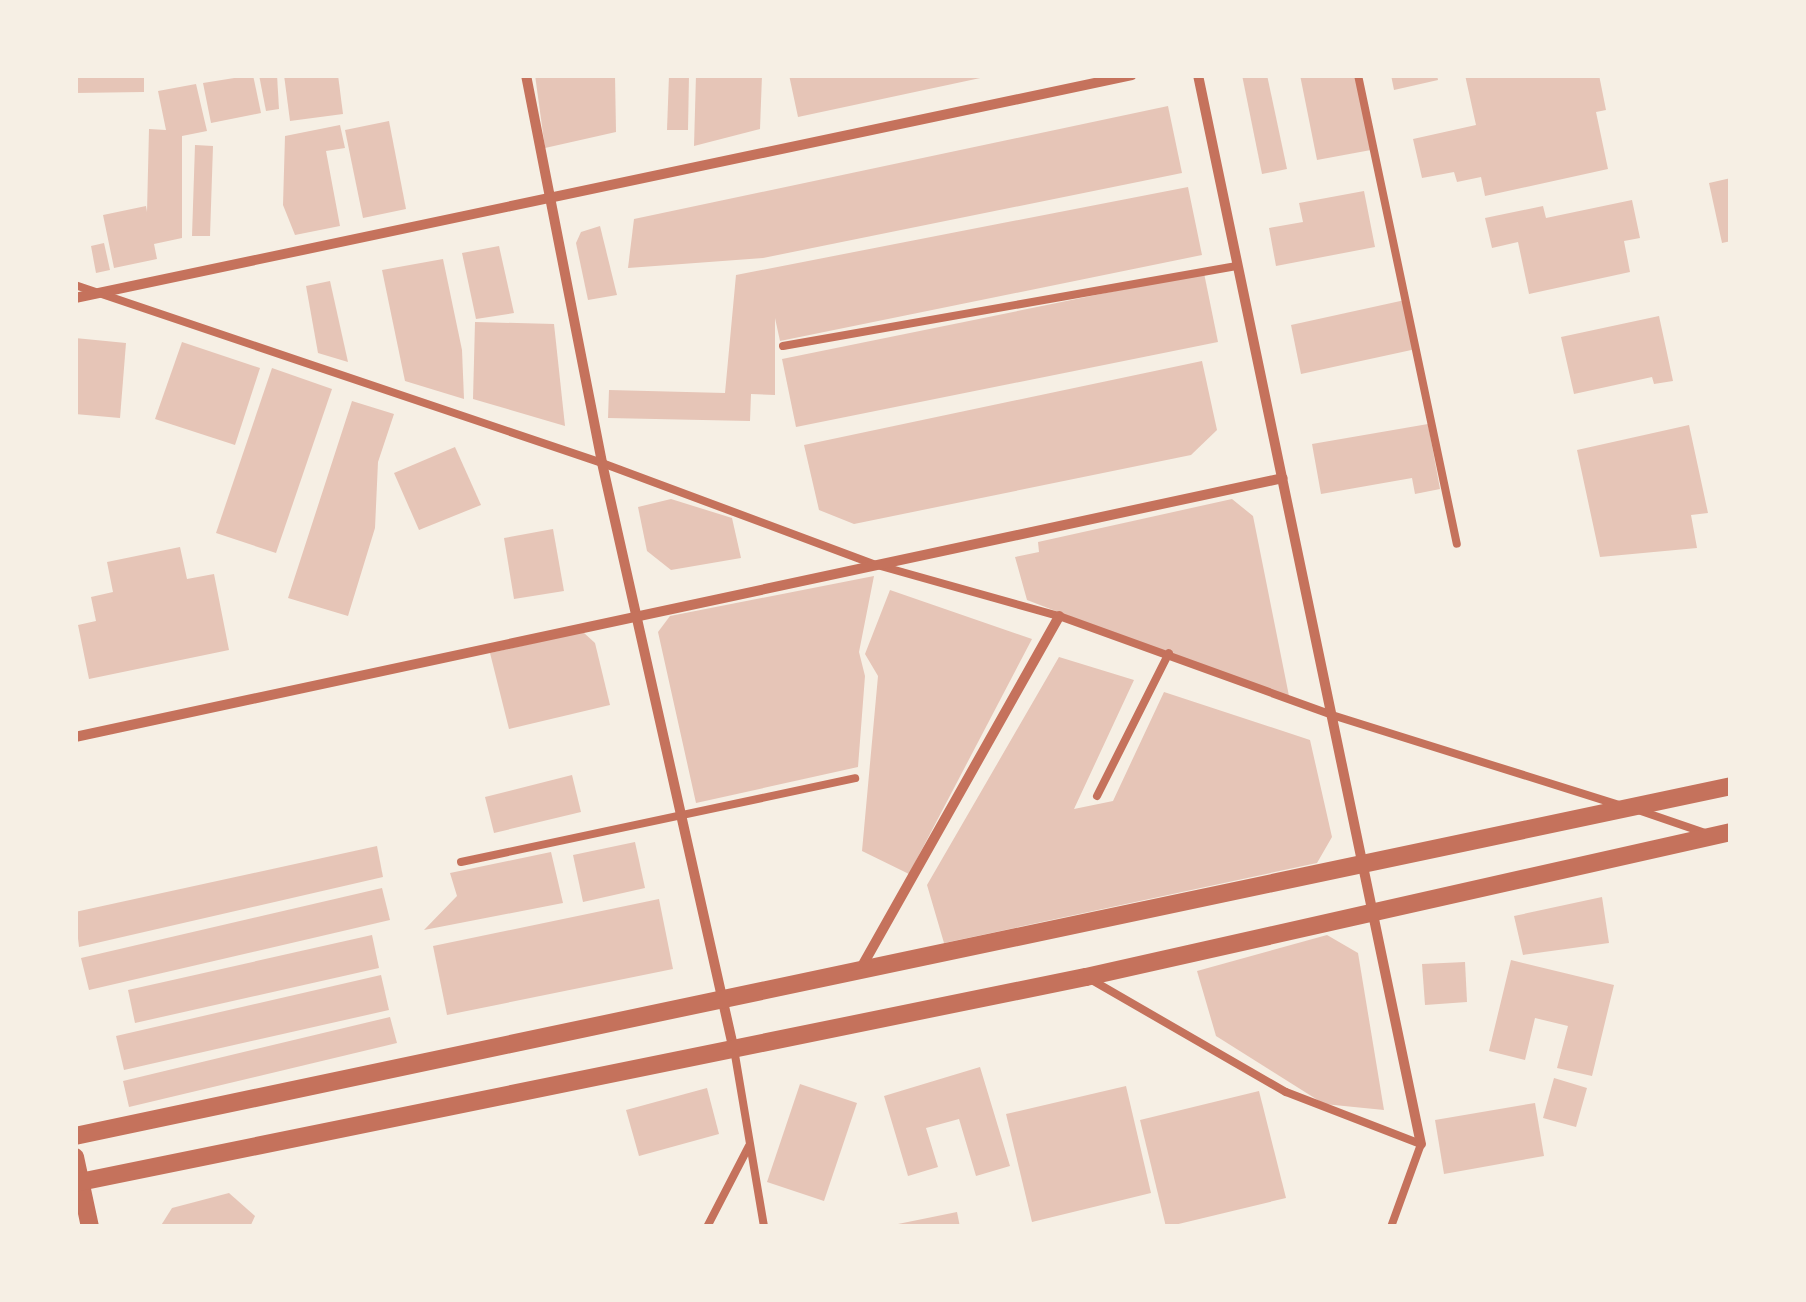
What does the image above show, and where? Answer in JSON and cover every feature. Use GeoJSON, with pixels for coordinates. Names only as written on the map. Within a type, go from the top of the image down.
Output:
{"type":"FeatureCollection","features":[{"type":"Feature","properties":{"kind":"street"},"geometry":{"type":"LineString","coordinates":[[526,75],[602,462],[640,616],[733,1046]]}},
{"type":"Feature","properties":{"kind":"street"},"geometry":{"type":"LineString","coordinates":[[75,298],[1132,75]]}},
{"type":"Feature","properties":{"kind":"street"},"geometry":{"type":"LineString","coordinates":[[1198,75],[1421,1144]]}},
{"type":"Feature","properties":{"kind":"street"},"geometry":{"type":"LineString","coordinates":[[75,737],[1282,478]]}},
{"type":"Feature","properties":{"kind":"street"},"geometry":{"type":"LineString","coordinates":[[858,975],[1058,616]]}},
{"type":"Feature","properties":{"kind":"street"},"geometry":{"type":"LineString","coordinates":[[75,1136],[858,975],[1731,786]]}},
{"type":"Feature","properties":{"kind":"street"},"geometry":{"type":"LineString","coordinates":[[78,1182],[1086,977],[1725,837]]}},
{"type":"Feature","properties":{"kind":"street"},"geometry":{"type":"LineString","coordinates":[[75,1157],[90,1227]]}},
{"type":"Feature","properties":{"kind":"lane"},"geometry":{"type":"LineString","coordinates":[[1358,75],[1457,544]]}},
{"type":"Feature","properties":{"kind":"lane"},"geometry":{"type":"LineString","coordinates":[[783,346],[1238,266]]}},
{"type":"Feature","properties":{"kind":"lane"},"geometry":{"type":"LineString","coordinates":[[75,285],[602,462],[877,565],[1058,616],[1332,715],[1725,837]]}},
{"type":"Feature","properties":{"kind":"lane"},"geometry":{"type":"LineString","coordinates":[[1097,796],[1169,653]]}},
{"type":"Feature","properties":{"kind":"lane"},"geometry":{"type":"LineString","coordinates":[[461,862],[855,778]]}},
{"type":"Feature","properties":{"kind":"lane"},"geometry":{"type":"LineString","coordinates":[[1086,977],[1286,1092],[1421,1144],[1390,1227]]}},
{"type":"Feature","properties":{"kind":"lane"},"geometry":{"type":"LineString","coordinates":[[733,1046],[764,1227]]}},
{"type":"Feature","properties":{"kind":"lane"},"geometry":{"type":"LineString","coordinates":[[707,1227],[750,1146]]}},
{"type":"Feature","properties":{"kind":"building"},"geometry":{"type":"Polygon","coordinates":[[[75,75],[144,75],[144,92],[75,93],[75,75]]]}},
{"type":"Feature","properties":{"kind":"building"},"geometry":{"type":"Polygon","coordinates":[[[253,75],[261,113],[211,123],[203,83],[253,75]]]}},
{"type":"Feature","properties":{"kind":"building"},"geometry":{"type":"Polygon","coordinates":[[[259,75],[277,75],[279,109],[266,111],[259,75]]]}},
{"type":"Feature","properties":{"kind":"building"},"geometry":{"type":"Polygon","coordinates":[[[284,75],[338,75],[343,114],[290,121],[284,75]]]}},
{"type":"Feature","properties":{"kind":"building"},"geometry":{"type":"Polygon","coordinates":[[[535,75],[615,75],[616,132],[545,148],[535,75]]]}},
{"type":"Feature","properties":{"kind":"building"},"geometry":{"type":"Polygon","coordinates":[[[669,75],[689,75],[688,130],[667,130],[669,75]]]}},
{"type":"Feature","properties":{"kind":"building"},"geometry":{"type":"Polygon","coordinates":[[[696,75],[762,75],[760,129],[694,146],[696,75]]]}},
{"type":"Feature","properties":{"kind":"building"},"geometry":{"type":"Polygon","coordinates":[[[789,75],[985,75],[985,77],[798,117],[789,75]]]}},
{"type":"Feature","properties":{"kind":"building"},"geometry":{"type":"Polygon","coordinates":[[[1242,75],[1267,75],[1287,169],[1262,174],[1242,75]]]}},
{"type":"Feature","properties":{"kind":"building"},"geometry":{"type":"Polygon","coordinates":[[[1300,75],[1356,75],[1371,150],[1317,160],[1300,75]]]}},
{"type":"Feature","properties":{"kind":"building"},"geometry":{"type":"Polygon","coordinates":[[[1391,75],[1437,75],[1438,80],[1394,90],[1391,75]]]}},
{"type":"Feature","properties":{"kind":"building"},"geometry":{"type":"Polygon","coordinates":[[[1465,75],[1599,75],[1606,110],[1596,112],[1608,169],[1485,196],[1481,177],[1457,182],[1454,172],[1422,178],[1413,139],[1476,125],[1465,75]]]}},
{"type":"Feature","properties":{"kind":"building"},"geometry":{"type":"Polygon","coordinates":[[[196,84],[207,131],[182,136],[182,238],[154,244],[157,259],[114,268],[103,215],[146,206],[147,212],[149,129],[166,130],[158,91],[196,84]]]}},
{"type":"Feature","properties":{"kind":"building"},"geometry":{"type":"Polygon","coordinates":[[[1168,106],[1182,173],[763,258],[628,268],[634,219],[1168,106]]]}},
{"type":"Feature","properties":{"kind":"building"},"geometry":{"type":"Polygon","coordinates":[[[389,121],[406,209],[363,218],[345,130],[389,121]]]}},
{"type":"Feature","properties":{"kind":"building"},"geometry":{"type":"Polygon","coordinates":[[[340,125],[345,148],[326,151],[340,226],[295,235],[283,205],[285,136],[340,125]]]}},
{"type":"Feature","properties":{"kind":"building"},"geometry":{"type":"Polygon","coordinates":[[[195,145],[213,146],[210,236],[192,236],[195,145]]]}},
{"type":"Feature","properties":{"kind":"building"},"geometry":{"type":"Polygon","coordinates":[[[1731,178],[1731,241],[1722,243],[1709,183],[1731,178]]]}},
{"type":"Feature","properties":{"kind":"building"},"geometry":{"type":"Polygon","coordinates":[[[1188,187],[1202,255],[780,341],[775,318],[775,395],[751,394],[750,421],[608,418],[609,390],[725,393],[736,275],[1188,187]]]}},
{"type":"Feature","properties":{"kind":"building"},"geometry":{"type":"Polygon","coordinates":[[[1364,191],[1375,247],[1276,266],[1269,228],[1303,222],[1299,203],[1364,191]]]}},
{"type":"Feature","properties":{"kind":"building"},"geometry":{"type":"Polygon","coordinates":[[[1632,200],[1640,238],[1624,241],[1630,272],[1529,294],[1518,242],[1492,248],[1485,218],[1543,206],[1546,218],[1632,200]]]}},
{"type":"Feature","properties":{"kind":"building"},"geometry":{"type":"Polygon","coordinates":[[[600,226],[617,295],[588,300],[576,243],[581,232],[600,226]]]}},
{"type":"Feature","properties":{"kind":"building"},"geometry":{"type":"Polygon","coordinates":[[[104,243],[110,270],[96,273],[91,246],[104,243]]]}},
{"type":"Feature","properties":{"kind":"building"},"geometry":{"type":"Polygon","coordinates":[[[499,246],[514,313],[476,319],[462,253],[499,246]]]}},
{"type":"Feature","properties":{"kind":"building"},"geometry":{"type":"Polygon","coordinates":[[[443,259],[462,350],[464,399],[405,381],[382,270],[443,259]]]}},
{"type":"Feature","properties":{"kind":"building"},"geometry":{"type":"Polygon","coordinates":[[[1204,273],[1218,342],[796,427],[782,359],[1204,273]]]}},
{"type":"Feature","properties":{"kind":"building"},"geometry":{"type":"Polygon","coordinates":[[[330,281],[348,362],[318,353],[306,286],[330,281]]]}},
{"type":"Feature","properties":{"kind":"building"},"geometry":{"type":"Polygon","coordinates":[[[1405,300],[1416,349],[1301,374],[1291,325],[1405,300]]]}},
{"type":"Feature","properties":{"kind":"building"},"geometry":{"type":"Polygon","coordinates":[[[1659,316],[1673,381],[1654,384],[1652,377],[1574,394],[1561,337],[1659,316]]]}},
{"type":"Feature","properties":{"kind":"building"},"geometry":{"type":"Polygon","coordinates":[[[475,322],[554,324],[565,426],[473,399],[475,322]]]}},
{"type":"Feature","properties":{"kind":"building"},"geometry":{"type":"Polygon","coordinates":[[[75,338],[126,343],[120,418],[75,414],[75,338]]]}},
{"type":"Feature","properties":{"kind":"building"},"geometry":{"type":"Polygon","coordinates":[[[182,342],[260,368],[235,445],[155,419],[182,342]]]}},
{"type":"Feature","properties":{"kind":"building"},"geometry":{"type":"Polygon","coordinates":[[[1202,361],[1217,430],[1191,455],[854,524],[819,510],[804,445],[1202,361]]]}},
{"type":"Feature","properties":{"kind":"building"},"geometry":{"type":"Polygon","coordinates":[[[272,368],[332,389],[276,553],[216,533],[272,368]]]}},
{"type":"Feature","properties":{"kind":"building"},"geometry":{"type":"Polygon","coordinates":[[[352,401],[394,414],[378,462],[375,528],[348,616],[288,598],[352,401]]]}},
{"type":"Feature","properties":{"kind":"building"},"geometry":{"type":"Polygon","coordinates":[[[1428,424],[1440,489],[1415,494],[1412,478],[1321,494],[1312,444],[1428,424]]]}},
{"type":"Feature","properties":{"kind":"building"},"geometry":{"type":"Polygon","coordinates":[[[1689,425],[1708,513],[1691,515],[1697,548],[1600,557],[1577,450],[1689,425]]]}},
{"type":"Feature","properties":{"kind":"building"},"geometry":{"type":"Polygon","coordinates":[[[455,447],[481,505],[419,530],[394,473],[455,447]]]}},
{"type":"Feature","properties":{"kind":"building"},"geometry":{"type":"Polygon","coordinates":[[[671,499],[732,518],[741,558],[671,570],[647,551],[638,507],[671,499]]]}},
{"type":"Feature","properties":{"kind":"building"},"geometry":{"type":"Polygon","coordinates":[[[1232,499],[1253,516],[1290,701],[1027,600],[1015,557],[1039,552],[1038,542],[1232,499]]]}},
{"type":"Feature","properties":{"kind":"building"},"geometry":{"type":"Polygon","coordinates":[[[553,529],[564,591],[514,599],[504,538],[553,529]]]}},
{"type":"Feature","properties":{"kind":"building"},"geometry":{"type":"Polygon","coordinates":[[[180,547],[187,579],[214,574],[229,650],[89,679],[78,625],[96,621],[91,597],[113,592],[107,562],[180,547]]]}},
{"type":"Feature","properties":{"kind":"building"},"geometry":{"type":"Polygon","coordinates":[[[874,576],[859,652],[865,676],[858,767],[696,803],[658,632],[670,616],[874,576]]]}},
{"type":"Feature","properties":{"kind":"building"},"geometry":{"type":"Polygon","coordinates":[[[890,590],[1032,639],[909,874],[862,851],[878,676],[865,654],[890,590]]]}},
{"type":"Feature","properties":{"kind":"building"},"geometry":{"type":"Polygon","coordinates":[[[583,632],[595,643],[610,705],[509,729],[490,653],[583,632]]]}},
{"type":"Feature","properties":{"kind":"building"},"geometry":{"type":"Polygon","coordinates":[[[1059,657],[1134,680],[1074,809],[1113,801],[1164,692],[1310,740],[1332,837],[1317,863],[944,943],[927,885],[1059,657]]]}},
{"type":"Feature","properties":{"kind":"building"},"geometry":{"type":"Polygon","coordinates":[[[572,775],[581,812],[494,833],[485,797],[572,775]]]}},
{"type":"Feature","properties":{"kind":"building"},"geometry":{"type":"Polygon","coordinates":[[[635,842],[645,888],[583,902],[573,855],[635,842]]]}},
{"type":"Feature","properties":{"kind":"building"},"geometry":{"type":"Polygon","coordinates":[[[377,846],[383,877],[79,947],[75,912],[377,846]]]}},
{"type":"Feature","properties":{"kind":"building"},"geometry":{"type":"Polygon","coordinates":[[[551,852],[563,903],[424,930],[457,896],[450,873],[551,852]]]}},
{"type":"Feature","properties":{"kind":"building"},"geometry":{"type":"Polygon","coordinates":[[[382,888],[390,920],[89,990],[81,958],[382,888]]]}},
{"type":"Feature","properties":{"kind":"building"},"geometry":{"type":"Polygon","coordinates":[[[1602,897],[1609,943],[1523,955],[1514,916],[1602,897]]]}},
{"type":"Feature","properties":{"kind":"building"},"geometry":{"type":"Polygon","coordinates":[[[659,899],[673,969],[447,1015],[433,946],[659,899]]]}},
{"type":"Feature","properties":{"kind":"building"},"geometry":{"type":"Polygon","coordinates":[[[372,935],[379,968],[135,1023],[128,990],[372,935]]]}},
{"type":"Feature","properties":{"kind":"building"},"geometry":{"type":"Polygon","coordinates":[[[1327,935],[1358,953],[1384,1110],[1324,1104],[1216,1036],[1197,971],[1327,935]]]}},
{"type":"Feature","properties":{"kind":"building"},"geometry":{"type":"Polygon","coordinates":[[[1511,960],[1614,985],[1592,1076],[1557,1068],[1568,1026],[1535,1018],[1525,1060],[1489,1051],[1511,960]]]}},
{"type":"Feature","properties":{"kind":"building"},"geometry":{"type":"Polygon","coordinates":[[[1465,962],[1467,1002],[1425,1005],[1422,964],[1465,962]]]}},
{"type":"Feature","properties":{"kind":"building"},"geometry":{"type":"Polygon","coordinates":[[[381,975],[389,1010],[124,1070],[116,1036],[381,975]]]}},
{"type":"Feature","properties":{"kind":"building"},"geometry":{"type":"Polygon","coordinates":[[[390,1017],[397,1043],[129,1107],[123,1081],[390,1017]]]}},
{"type":"Feature","properties":{"kind":"building"},"geometry":{"type":"Polygon","coordinates":[[[980,1067],[1010,1166],[976,1176],[959,1119],[926,1128],[938,1167],[908,1176],[884,1096],[980,1067]]]}},
{"type":"Feature","properties":{"kind":"building"},"geometry":{"type":"Polygon","coordinates":[[[1554,1078],[1587,1088],[1576,1127],[1543,1118],[1554,1078]]]}},
{"type":"Feature","properties":{"kind":"building"},"geometry":{"type":"Polygon","coordinates":[[[800,1084],[857,1103],[824,1201],[767,1182],[800,1084]]]}},
{"type":"Feature","properties":{"kind":"building"},"geometry":{"type":"Polygon","coordinates":[[[1126,1086],[1151,1193],[1032,1222],[1006,1114],[1126,1086]]]}},
{"type":"Feature","properties":{"kind":"building"},"geometry":{"type":"Polygon","coordinates":[[[707,1088],[719,1134],[639,1156],[626,1110],[707,1088]]]}},
{"type":"Feature","properties":{"kind":"building"},"geometry":{"type":"Polygon","coordinates":[[[1259,1091],[1286,1198],[1166,1227],[1140,1120],[1259,1091]]]}},
{"type":"Feature","properties":{"kind":"building"},"geometry":{"type":"Polygon","coordinates":[[[1535,1103],[1544,1156],[1444,1174],[1435,1120],[1535,1103]]]}},
{"type":"Feature","properties":{"kind":"building"},"geometry":{"type":"Polygon","coordinates":[[[229,1193],[255,1216],[250,1227],[160,1227],[172,1208],[229,1193]]]}},
{"type":"Feature","properties":{"kind":"building"},"geometry":{"type":"Polygon","coordinates":[[[957,1212],[960,1227],[893,1227],[893,1225],[957,1212]]]}}]}
